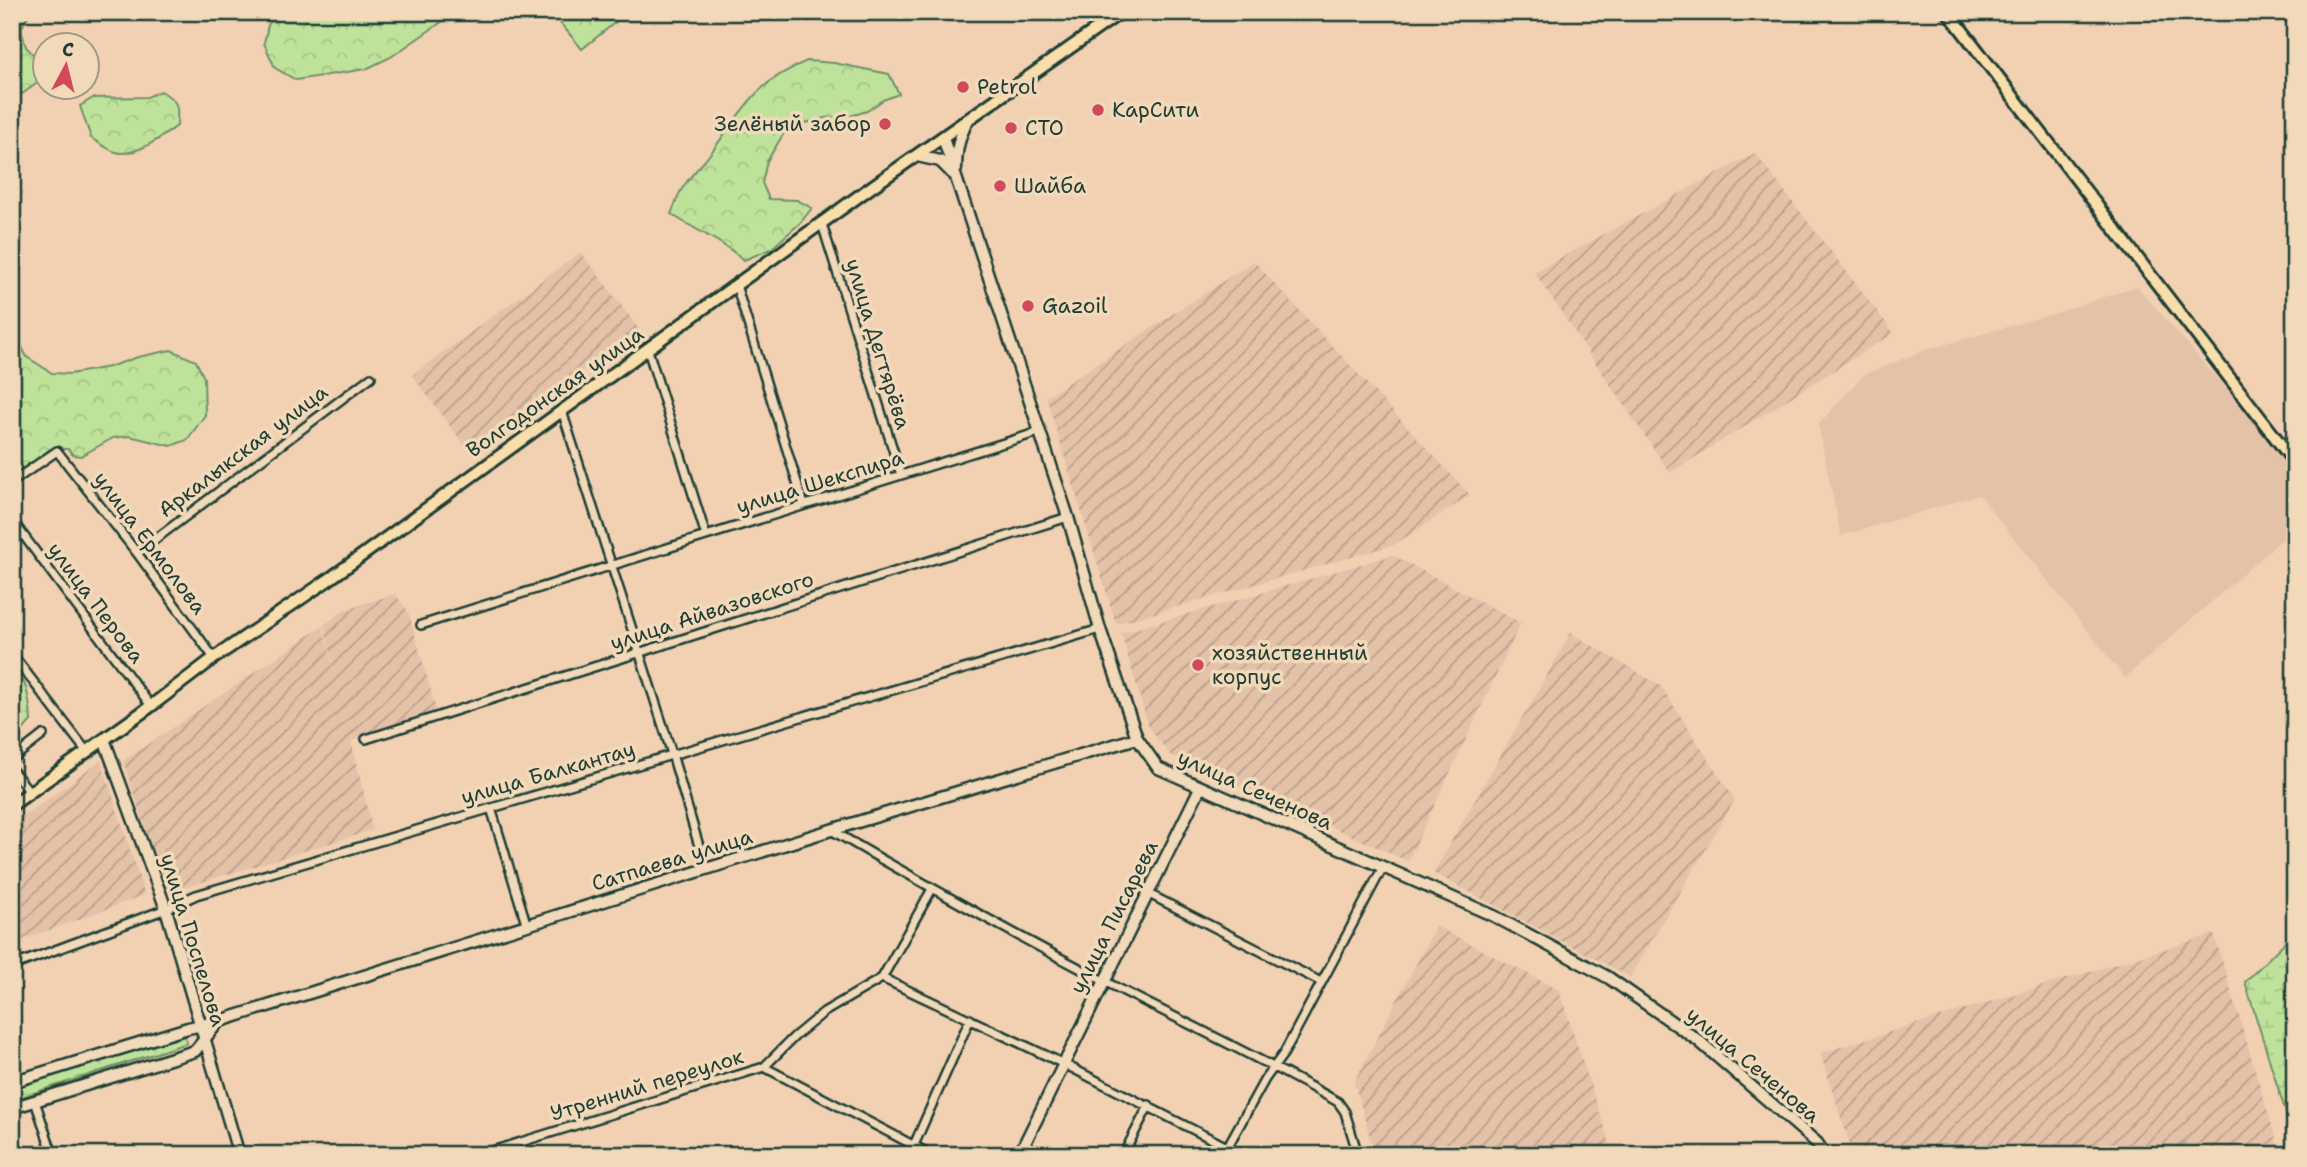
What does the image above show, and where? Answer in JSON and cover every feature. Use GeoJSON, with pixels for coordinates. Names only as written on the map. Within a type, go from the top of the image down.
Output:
{"type":"FeatureCollection","features":[{"type":"Feature","properties":{"kind":"main road","name":"Волгодонская улица"},"geometry":{"type":"LineString","coordinates":[[12,805],[1121,12]]}},
{"type":"Feature","properties":{"kind":"main road"},"geometry":{"type":"LineString","coordinates":[[1948,12],[2295,463]]}},
{"type":"Feature","properties":{"kind":"street"},"geometry":{"type":"LineString","coordinates":[[956,177],[956,150],[968,119]]}},
{"type":"Feature","properties":{"kind":"street","name":"улица Сеченова"},"geometry":{"type":"LineString","coordinates":[[943,138],[1013,346],[1068,517],[1100,629],[1137,738],[1158,768],[1499,918],[1609,978],[1699,1041],[1817,1143],[1825,1155]]}},
{"type":"Feature","properties":{"kind":"street"},"geometry":{"type":"LineString","coordinates":[[917,156],[940,161],[956,177]]}},
{"type":"Feature","properties":{"kind":"street","name":"улица Дегтярёва"},"geometry":{"type":"LineString","coordinates":[[822,224],[901,475]]}},
{"type":"Feature","properties":{"kind":"street"},"geometry":{"type":"LineString","coordinates":[[736,285],[804,505]]}},
{"type":"Feature","properties":{"kind":"street"},"geometry":{"type":"LineString","coordinates":[[648,350],[706,536]]}},
{"type":"Feature","properties":{"kind":"street","name":"Аркалыкская улица"},"geometry":{"type":"LineString","coordinates":[[137,552],[371,377]]}},
{"type":"Feature","properties":{"kind":"street"},"geometry":{"type":"LineString","coordinates":[[562,411],[672,754],[706,870]]}},
{"type":"Feature","properties":{"kind":"street","name":"улица Шекспира"},"geometry":{"type":"LineString","coordinates":[[421,625],[1039,432]]}},
{"type":"Feature","properties":{"kind":"street","name":"улица Ермолова"},"geometry":{"type":"LineString","coordinates":[[12,482],[57,451],[137,552],[214,658]]}},
{"type":"Feature","properties":{"kind":"street","name":"улица Айвазовского"},"geometry":{"type":"LineString","coordinates":[[366,739],[1068,517]]}},
{"type":"Feature","properties":{"kind":"street","name":"улица Перова"},"geometry":{"type":"LineString","coordinates":[[12,520],[151,706]]}},
{"type":"Feature","properties":{"kind":"street","name":"улица Балкантау"},"geometry":{"type":"LineString","coordinates":[[12,966],[166,909],[195,895],[1100,629]]}},
{"type":"Feature","properties":{"kind":"street"},"geometry":{"type":"LineString","coordinates":[[12,654],[87,752]]}},
{"type":"Feature","properties":{"kind":"street"},"geometry":{"type":"LineString","coordinates":[[12,759],[43,736]]}},
{"type":"Feature","properties":{"kind":"street","name":"Сатпаева улица"},"geometry":{"type":"LineString","coordinates":[[12,1083],[1137,738]]}},
{"type":"Feature","properties":{"kind":"street","name":"улица Поспелова"},"geometry":{"type":"LineString","coordinates":[[104,739],[166,909],[239,1155]]}},
{"type":"Feature","properties":{"kind":"street"},"geometry":{"type":"LineString","coordinates":[[12,770],[30,792]]}},
{"type":"Feature","properties":{"kind":"street","name":"улица Писарева"},"geometry":{"type":"LineString","coordinates":[[1019,1155],[1062,1063],[1200,788]]}},
{"type":"Feature","properties":{"kind":"street"},"geometry":{"type":"LineString","coordinates":[[491,808],[527,926]]}},
{"type":"Feature","properties":{"kind":"street"},"geometry":{"type":"LineString","coordinates":[[831,830],[932,889],[1103,981],[1275,1066],[1338,1102],[1345,1112],[1358,1155]]}},
{"type":"Feature","properties":{"kind":"street"},"geometry":{"type":"LineString","coordinates":[[1223,1155],[1265,1079],[1284,1053],[1383,867]]}},
{"type":"Feature","properties":{"kind":"street"},"geometry":{"type":"LineString","coordinates":[[764,1067],[824,1012],[882,978],[932,889]]}},
{"type":"Feature","properties":{"kind":"street"},"geometry":{"type":"LineString","coordinates":[[1147,893],[1321,982]]}},
{"type":"Feature","properties":{"kind":"street"},"geometry":{"type":"LineString","coordinates":[[882,978],[1149,1105],[1243,1155]]}},
{"type":"Feature","properties":{"kind":"street"},"geometry":{"type":"LineString","coordinates":[[914,1145],[971,1019]]}},
{"type":"Feature","properties":{"kind":"street"},"geometry":{"type":"LineString","coordinates":[[12,1108],[195,1051],[220,1021]]}},
{"type":"Feature","properties":{"kind":"street","name":"Утренний переулок"},"geometry":{"type":"LineString","coordinates":[[479,1155],[764,1067],[932,1155]]}},
{"type":"Feature","properties":{"kind":"street"},"geometry":{"type":"LineString","coordinates":[[35,1101],[52,1155]]}},
{"type":"Feature","properties":{"kind":"street"},"geometry":{"type":"LineString","coordinates":[[1123,1155],[1149,1105]]}},
{"type":"Feature","properties":{"kind":"shaded area"},"geometry":{"type":"Polygon","coordinates":[[[1755,153],[1894,333],[1670,473],[1534,272],[1755,153]]]}},
{"type":"Feature","properties":{"kind":"shaded area"},"geometry":{"type":"Polygon","coordinates":[[[581,252],[639,329],[470,453],[412,375],[581,252]]]}},
{"type":"Feature","properties":{"kind":"shaded area"},"geometry":{"type":"Polygon","coordinates":[[[1254,261],[1470,495],[1394,545],[1116,624],[1046,397],[1254,261]]]}},
{"type":"Feature","properties":{"kind":"shaded area"},"geometry":{"type":"Polygon","coordinates":[[[2137,286],[2295,468],[2295,528],[2125,678],[1979,495],[1841,536],[1818,425],[1863,375],[1922,351],[2059,312],[2137,286]]]}},
{"type":"Feature","properties":{"kind":"shaded area"},"geometry":{"type":"Polygon","coordinates":[[[1393,555],[1521,623],[1408,861],[1170,755],[1149,728],[1121,633],[1393,555]]]}},
{"type":"Feature","properties":{"kind":"shaded area"},"geometry":{"type":"Polygon","coordinates":[[[395,594],[408,611],[438,715],[351,741],[373,830],[167,893],[123,761],[323,626],[339,692],[324,625],[345,609],[395,594]]]}},
{"type":"Feature","properties":{"kind":"shaded area"},"geometry":{"type":"Polygon","coordinates":[[[1571,633],[1661,686],[1735,800],[1630,977],[1433,873],[1571,633]]]}},
{"type":"Feature","properties":{"kind":"shaded area"},"geometry":{"type":"Polygon","coordinates":[[[101,760],[145,895],[12,944],[12,825],[101,760]]]}},
{"type":"Feature","properties":{"kind":"shaded area"},"geometry":{"type":"Polygon","coordinates":[[[1436,926],[1559,990],[1614,1155],[1375,1155],[1354,1082],[1436,926]]]}},
{"type":"Feature","properties":{"kind":"shaded area"},"geometry":{"type":"Polygon","coordinates":[[[2214,934],[2281,1155],[1853,1155],[1820,1053],[2214,934]]]}},
{"type":"Feature","properties":{"kind":"green space"},"geometry":{"type":"Polygon","coordinates":[[[12,12],[30,12],[21,29],[26,47],[32,53],[32,87],[12,101],[12,12]]]}},
{"type":"Feature","properties":{"kind":"green space"},"geometry":{"type":"Polygon","coordinates":[[[278,12],[456,12],[391,57],[366,69],[296,80],[275,68],[264,43],[268,25],[278,12]]]}},
{"type":"Feature","properties":{"kind":"green space"},"geometry":{"type":"Polygon","coordinates":[[[551,12],[628,12],[582,49],[551,12]]]}},
{"type":"Feature","properties":{"kind":"green space"},"geometry":{"type":"Polygon","coordinates":[[[807,61],[834,63],[889,74],[899,94],[883,100],[867,111],[840,119],[826,118],[805,123],[784,133],[767,161],[762,183],[769,199],[797,200],[812,208],[800,223],[771,249],[744,260],[671,214],[685,184],[743,109],[775,78],[807,61]]]}},
{"type":"Feature","properties":{"kind":"green space"},"geometry":{"type":"Polygon","coordinates":[[[161,91],[171,98],[176,105],[177,126],[148,145],[131,152],[110,150],[91,138],[80,106],[86,102],[102,102],[102,98],[147,97],[161,91]]]}},
{"type":"Feature","properties":{"kind":"green space"},"geometry":{"type":"Polygon","coordinates":[[[12,329],[27,357],[52,373],[70,374],[109,367],[171,350],[196,361],[204,378],[205,415],[187,440],[171,446],[129,436],[113,438],[81,456],[73,455],[68,449],[51,449],[12,477],[12,329]]]}},
{"type":"Feature","properties":{"kind":"green space"},"geometry":{"type":"Polygon","coordinates":[[[12,661],[26,690],[31,721],[23,730],[12,732],[12,661]]]}},
{"type":"Feature","properties":{"kind":"green space"},"geometry":{"type":"Polygon","coordinates":[[[2295,932],[2295,1142],[2245,982],[2295,932]]]}},
{"type":"Feature","properties":{"kind":"green space"},"geometry":{"type":"Polygon","coordinates":[[[182,1027],[187,1043],[12,1100],[12,1082],[182,1027]]]}},
{"type":"Feature","properties":{"kind":"place","name":"Petrol"},"geometry":{"type":"Point","coordinates":[963,87]}},
{"type":"Feature","properties":{"kind":"place","name":"КарСити"},"geometry":{"type":"Point","coordinates":[1098,110]}},
{"type":"Feature","properties":{"kind":"place","name":"Зелёный забор"},"geometry":{"type":"Point","coordinates":[885,124]}},
{"type":"Feature","properties":{"kind":"place","name":"СТО"},"geometry":{"type":"Point","coordinates":[1011,128]}},
{"type":"Feature","properties":{"kind":"place","name":"Шайба"},"geometry":{"type":"Point","coordinates":[1000,186]}},
{"type":"Feature","properties":{"kind":"place","name":"Gazoil"},"geometry":{"type":"Point","coordinates":[1028,306]}},
{"type":"Feature","properties":{"kind":"place","name":"хозяйственный корпус"},"geometry":{"type":"Point","coordinates":[1198,665]}}]}
